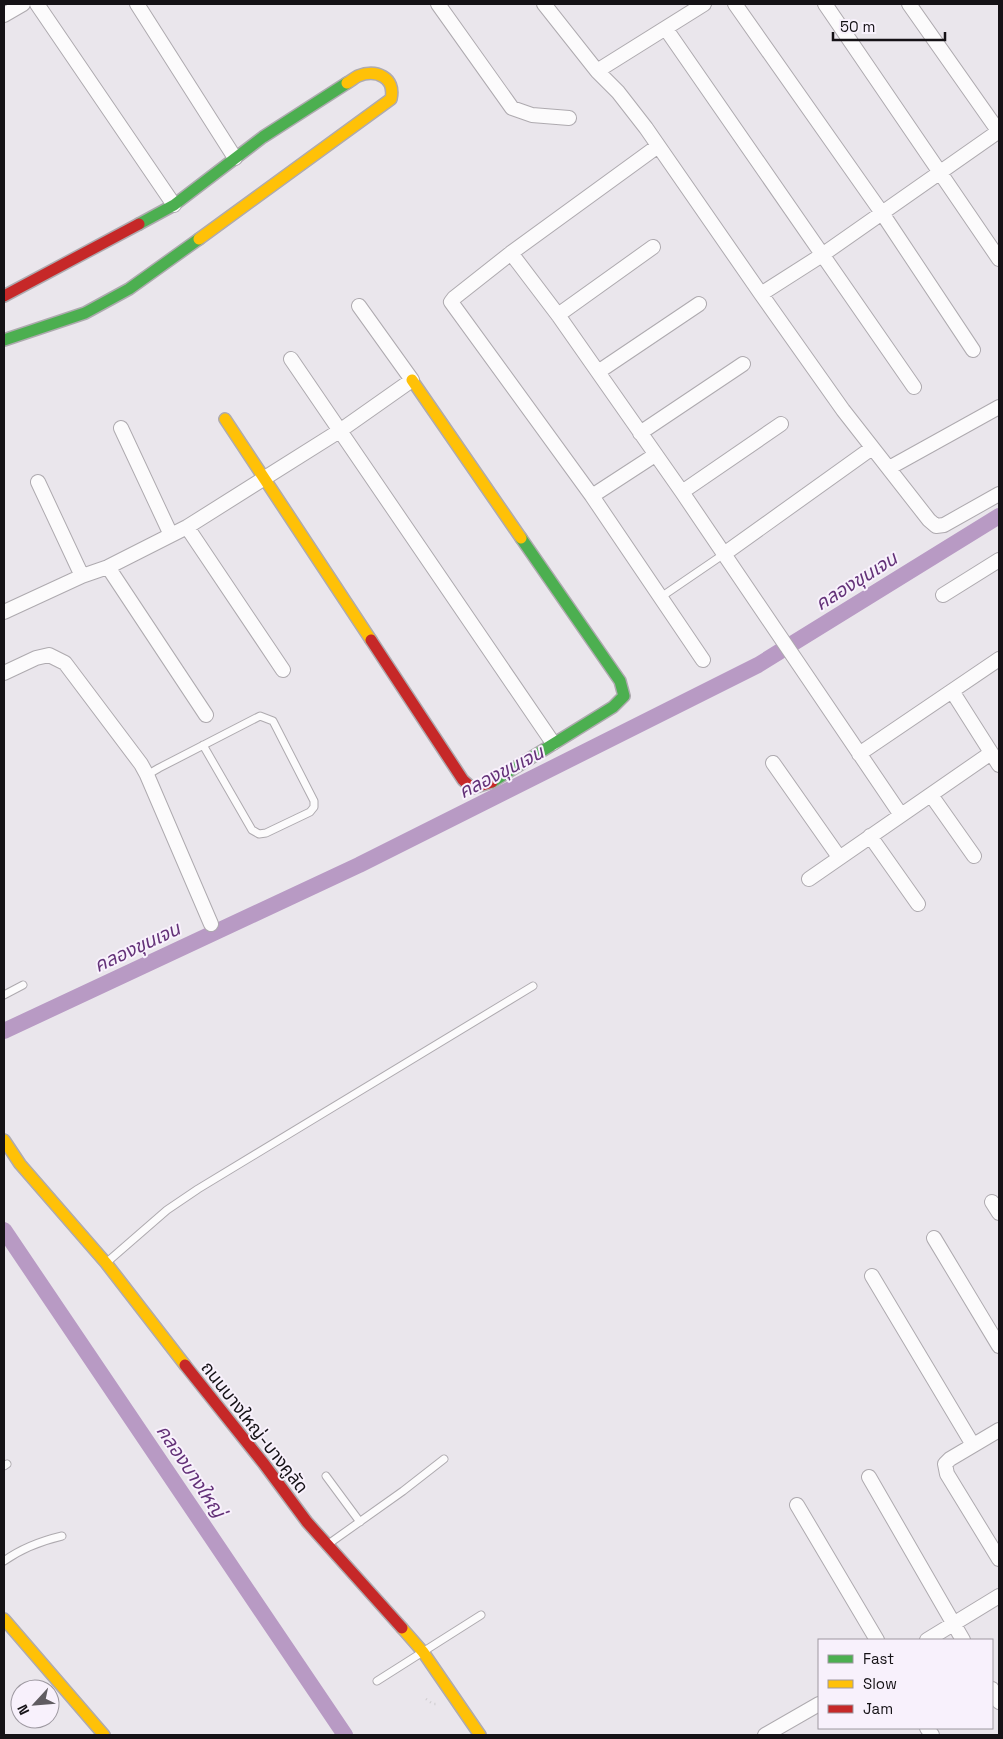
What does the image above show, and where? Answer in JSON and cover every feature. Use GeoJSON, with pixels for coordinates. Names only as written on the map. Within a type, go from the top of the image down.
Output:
{"type":"FeatureCollection","features":[{"type":"Feature","properties":{"kind":"street"},"geometry":{"type":"LineString","coordinates":[[4,15],[23,4]]}},
{"type":"Feature","properties":{"kind":"street"},"geometry":{"type":"LineString","coordinates":[[37,4],[174,206]]}},
{"type":"Feature","properties":{"kind":"street"},"geometry":{"type":"LineString","coordinates":[[137,4],[235,158]]}},
{"type":"Feature","properties":{"kind":"street"},"geometry":{"type":"LineString","coordinates":[[438,4],[512,108],[532,115],[570,118]]}},
{"type":"Feature","properties":{"kind":"street"},"geometry":{"type":"LineString","coordinates":[[544,4],[597,71],[618,92],[872,448],[929,520],[936,526],[944,525],[999,494]]}},
{"type":"Feature","properties":{"kind":"street"},"geometry":{"type":"LineString","coordinates":[[597,71],[704,4]]}},
{"type":"Feature","properties":{"kind":"street"},"geometry":{"type":"LineString","coordinates":[[735,4],[882,213],[974,350]]}},
{"type":"Feature","properties":{"kind":"street"},"geometry":{"type":"LineString","coordinates":[[825,4],[941,171],[999,259]]}},
{"type":"Feature","properties":{"kind":"street"},"geometry":{"type":"LineString","coordinates":[[761,294],[822,255],[999,131],[909,4]]}},
{"type":"Feature","properties":{"kind":"street"},"geometry":{"type":"LineString","coordinates":[[666,29],[914,387]]}},
{"type":"Feature","properties":{"kind":"street"},"geometry":{"type":"LineString","coordinates":[[4,296],[174,206],[271,131],[358,76],[369,73],[382,75],[391,82],[393,92],[391,99],[129,289],[85,313],[4,340]]}},
{"type":"Feature","properties":{"kind":"street"},"geometry":{"type":"LineString","coordinates":[[658,146],[511,253],[451,302],[592,496],[704,660]]}},
{"type":"Feature","properties":{"kind":"street"},"geometry":{"type":"LineString","coordinates":[[558,315],[653,247]]}},
{"type":"Feature","properties":{"kind":"street"},"geometry":{"type":"LineString","coordinates":[[511,253],[558,315],[682,492],[770,625],[901,815]]}},
{"type":"Feature","properties":{"kind":"street"},"geometry":{"type":"LineString","coordinates":[[598,372],[699,304]]}},
{"type":"Feature","properties":{"kind":"street"},"geometry":{"type":"LineString","coordinates":[[225,419],[463,780],[472,788],[490,783],[613,707],[622,699],[624,693],[620,681],[359,306]]}},
{"type":"Feature","properties":{"kind":"street"},"geometry":{"type":"LineString","coordinates":[[292,359],[553,743]]}},
{"type":"Feature","properties":{"kind":"street"},"geometry":{"type":"LineString","coordinates":[[640,433],[743,364]]}},
{"type":"Feature","properties":{"kind":"street"},"geometry":{"type":"LineString","coordinates":[[4,612],[82,576],[108,567],[172,535],[340,430],[412,380]]}},
{"type":"Feature","properties":{"kind":"street"},"geometry":{"type":"LineString","coordinates":[[889,468],[999,407]]}},
{"type":"Feature","properties":{"kind":"street"},"geometry":{"type":"LineString","coordinates":[[682,492],[781,424]]}},
{"type":"Feature","properties":{"kind":"street"},"geometry":{"type":"LineString","coordinates":[[121,428],[172,535]]}},
{"type":"Feature","properties":{"kind":"street"},"geometry":{"type":"LineString","coordinates":[[724,554],[872,448]]}},
{"type":"Feature","properties":{"kind":"street"},"geometry":{"type":"LineString","coordinates":[[592,496],[655,455]]}},
{"type":"Feature","properties":{"kind":"street"},"geometry":{"type":"LineString","coordinates":[[38,482],[82,576]]}},
{"type":"Feature","properties":{"kind":"street"},"geometry":{"type":"LineString","coordinates":[[187,526],[283,670]]}},
{"type":"Feature","properties":{"kind":"street"},"geometry":{"type":"LineString","coordinates":[[943,595],[999,560]]}},
{"type":"Feature","properties":{"kind":"street"},"geometry":{"type":"LineString","coordinates":[[108,567],[206,715]]}},
{"type":"Feature","properties":{"kind":"street"},"geometry":{"type":"LineString","coordinates":[[4,673],[36,658],[49,655],[65,663],[141,764],[211,924]]}},
{"type":"Feature","properties":{"kind":"street"},"geometry":{"type":"LineString","coordinates":[[859,754],[999,659]]}},
{"type":"Feature","properties":{"kind":"street"},"geometry":{"type":"LineString","coordinates":[[809,879],[901,815],[995,759],[952,691]]}},
{"type":"Feature","properties":{"kind":"street"},"geometry":{"type":"LineString","coordinates":[[773,764],[840,857]]}},
{"type":"Feature","properties":{"kind":"street"},"geometry":{"type":"LineString","coordinates":[[931,796],[974,856]]}},
{"type":"Feature","properties":{"kind":"street"},"geometry":{"type":"LineString","coordinates":[[870,836],[918,904]]}},
{"type":"Feature","properties":{"kind":"street","name":"ถนนบางใหญ่-บางคูลัด"},"geometry":{"type":"LineString","coordinates":[[4,1140],[20,1164],[106,1263],[327,1546],[358,1577],[423,1652],[480,1735]]}},
{"type":"Feature","properties":{"kind":"street"},"geometry":{"type":"LineString","coordinates":[[934,1238],[999,1346]]}},
{"type":"Feature","properties":{"kind":"street"},"geometry":{"type":"LineString","coordinates":[[872,1276],[973,1445]]}},
{"type":"Feature","properties":{"kind":"street"},"geometry":{"type":"LineString","coordinates":[[999,1430],[950,1459],[945,1464],[947,1474],[999,1559]]}},
{"type":"Feature","properties":{"kind":"street"},"geometry":{"type":"LineString","coordinates":[[869,1478],[963,1639]]}},
{"type":"Feature","properties":{"kind":"street"},"geometry":{"type":"LineString","coordinates":[[797,1505],[876,1639]]}},
{"type":"Feature","properties":{"kind":"street"},"geometry":{"type":"LineString","coordinates":[[929,1639],[999,1596]]}},
{"type":"Feature","properties":{"kind":"street"},"geometry":{"type":"LineString","coordinates":[[4,1619],[104,1735]]}},
{"type":"Feature","properties":{"kind":"street"},"geometry":{"type":"LineString","coordinates":[[993,1691],[999,1702]]}},
{"type":"Feature","properties":{"kind":"street"},"geometry":{"type":"LineString","coordinates":[[765,1735],[818,1705]]}},
{"type":"Feature","properties":{"kind":"lane"},"geometry":{"type":"LineString","coordinates":[[661,597],[724,554]]}},
{"type":"Feature","properties":{"kind":"lane"},"geometry":{"type":"LineString","coordinates":[[147,775],[203,745],[260,716],[272,721],[314,801],[314,807],[310,812],[266,833],[259,834],[252,830],[203,745]]}},
{"type":"Feature","properties":{"kind":"lane"},"geometry":{"type":"LineString","coordinates":[[4,995],[23,985]]}},
{"type":"Feature","properties":{"kind":"lane"},"geometry":{"type":"LineString","coordinates":[[106,1263],[167,1210],[190,1194],[533,986]]}},
{"type":"Feature","properties":{"kind":"lane"},"geometry":{"type":"LineString","coordinates":[[327,1546],[403,1492],[444,1459]]}},
{"type":"Feature","properties":{"kind":"lane"},"geometry":{"type":"LineString","coordinates":[[326,1476],[360,1522]]}},
{"type":"Feature","properties":{"kind":"lane"},"geometry":{"type":"LineString","coordinates":[[4,1561],[19,1550],[62,1536]]}},
{"type":"Feature","properties":{"kind":"lane"},"geometry":{"type":"LineString","coordinates":[[378,1681],[481,1615]]}},
{"type":"Feature","properties":{"kind":"waterway","name":"คลองขุนเจน"},"geometry":{"type":"LineString","coordinates":[[4,1031],[359,865],[758,665],[999,516]]}},
{"type":"Feature","properties":{"kind":"waterway","name":"คลองบางใหญ่"},"geometry":{"type":"LineString","coordinates":[[4,1230],[345,1735]]}},
{"type":"Feature","properties":{"kind":"traffic: fast"},"geometry":{"type":"LineString","coordinates":[[139,224],[174,205],[263,137],[347,83]]}},
{"type":"Feature","properties":{"kind":"traffic: fast"},"geometry":{"type":"LineString","coordinates":[[4,340],[85,313],[129,289],[199,239]]}},
{"type":"Feature","properties":{"kind":"traffic: fast"},"geometry":{"type":"LineString","coordinates":[[492,782],[613,707],[624,696],[620,681],[521,538]]}},
{"type":"Feature","properties":{"kind":"traffic: slow"},"geometry":{"type":"LineString","coordinates":[[199,239],[391,99],[392,91],[388,80],[378,74],[358,76],[347,83]]}},
{"type":"Feature","properties":{"kind":"traffic: slow"},"geometry":{"type":"LineString","coordinates":[[412,380],[521,538]]}},
{"type":"Feature","properties":{"kind":"traffic: slow"},"geometry":{"type":"LineString","coordinates":[[225,419],[371,640]]}},
{"type":"Feature","properties":{"kind":"traffic: slow"},"geometry":{"type":"LineString","coordinates":[[4,1140],[20,1164],[106,1263],[185,1365]]}},
{"type":"Feature","properties":{"kind":"traffic: slow"},"geometry":{"type":"LineString","coordinates":[[4,1619],[104,1735]]}},
{"type":"Feature","properties":{"kind":"traffic: slow"},"geometry":{"type":"LineString","coordinates":[[402,1628],[423,1652],[480,1735]]}},
{"type":"Feature","properties":{"kind":"traffic: jam"},"geometry":{"type":"LineString","coordinates":[[4,296],[139,224]]}},
{"type":"Feature","properties":{"kind":"traffic: jam"},"geometry":{"type":"LineString","coordinates":[[371,640],[463,780],[472,788],[492,782]]}},
{"type":"Feature","properties":{"kind":"traffic: jam"},"geometry":{"type":"LineString","coordinates":[[185,1365],[264,1464],[307,1522],[402,1628]]}}]}
